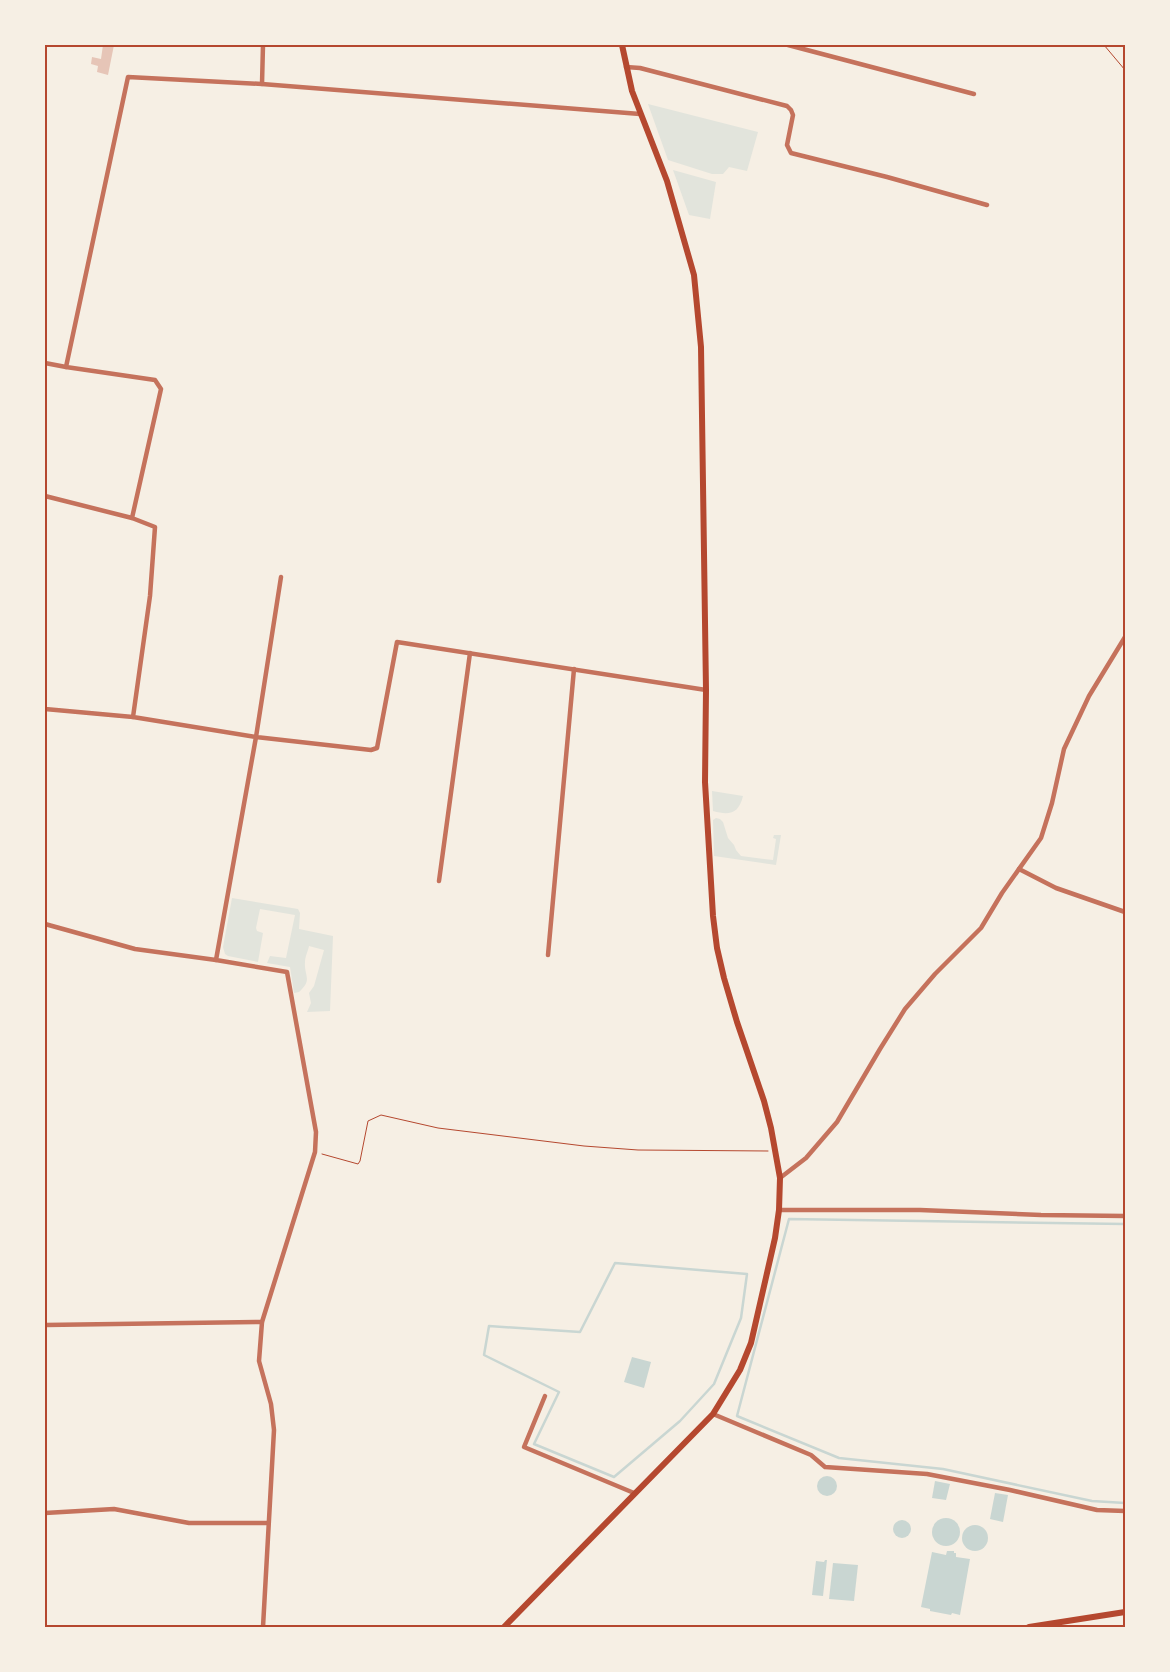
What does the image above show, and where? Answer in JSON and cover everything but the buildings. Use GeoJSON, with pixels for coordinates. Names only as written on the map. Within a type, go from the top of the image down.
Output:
{"type":"FeatureCollection","features":[{"type":"Feature","properties":{"kind":"main road"},"geometry":{"type":"LineString","coordinates":[[504,1627],[712,1414],[740,1370],[751,1343],[769,1271],[779,1210],[780,1178],[776,1151],[764,1101],[737,1022],[716,948],[709,871],[706,792],[701,347],[694,274],[668,181],[632,91],[622,45]]}},
{"type":"Feature","properties":{"kind":"main road"},"geometry":{"type":"LineString","coordinates":[[1029,1627],[1125,1612]]}},
{"type":"Feature","properties":{"kind":"street"},"geometry":{"type":"LineString","coordinates":[[262,84],[263,45]]}},
{"type":"Feature","properties":{"kind":"street"},"geometry":{"type":"LineString","coordinates":[[788,45],[974,94]]}},
{"type":"Feature","properties":{"kind":"street"},"geometry":{"type":"LineString","coordinates":[[626,68],[640,68],[787,106],[793,115],[787,145],[791,153],[987,205]]}},
{"type":"Feature","properties":{"kind":"street"},"geometry":{"type":"LineString","coordinates":[[66,367],[128,77],[262,84],[640,114]]}},
{"type":"Feature","properties":{"kind":"street"},"geometry":{"type":"LineString","coordinates":[[45,363],[155,380],[161,389],[132,518]]}},
{"type":"Feature","properties":{"kind":"street"},"geometry":{"type":"LineString","coordinates":[[45,496],[132,518],[155,527],[150,596],[133,717]]}},
{"type":"Feature","properties":{"kind":"street"},"geometry":{"type":"LineString","coordinates":[[216,960],[256,737],[281,577]]}},
{"type":"Feature","properties":{"kind":"street"},"geometry":{"type":"LineString","coordinates":[[780,1178],[806,1158],[837,1122],[905,1009],[935,974],[981,928],[1002,893],[1041,838],[1052,803],[1064,749],[1089,696],[1125,637]]}},
{"type":"Feature","properties":{"kind":"street"},"geometry":{"type":"LineString","coordinates":[[45,709],[133,717],[256,737],[371,750],[377,748],[397,642],[706,690]]}},
{"type":"Feature","properties":{"kind":"street"},"geometry":{"type":"LineString","coordinates":[[439,881],[470,653]]}},
{"type":"Feature","properties":{"kind":"street"},"geometry":{"type":"LineString","coordinates":[[548,955],[574,669]]}},
{"type":"Feature","properties":{"kind":"street"},"geometry":{"type":"LineString","coordinates":[[1019,869],[1056,888],[1125,912]]}},
{"type":"Feature","properties":{"kind":"street"},"geometry":{"type":"LineString","coordinates":[[45,924],[136,949],[287,972],[316,1132],[315,1152],[262,1322],[259,1361],[272,1404],[274,1430],[263,1627]]}},
{"type":"Feature","properties":{"kind":"street"},"geometry":{"type":"LineString","coordinates":[[779,1210],[920,1210],[1125,1216]]}},
{"type":"Feature","properties":{"kind":"street"},"geometry":{"type":"LineString","coordinates":[[45,1325],[262,1322]]}},
{"type":"Feature","properties":{"kind":"street"},"geometry":{"type":"LineString","coordinates":[[545,1396],[524,1447],[634,1493]]}},
{"type":"Feature","properties":{"kind":"street"},"geometry":{"type":"LineString","coordinates":[[712,1414],[811,1455],[825,1467],[857,1471],[927,1474],[1010,1490],[1097,1510],[1125,1512]]}},
{"type":"Feature","properties":{"kind":"street"},"geometry":{"type":"LineString","coordinates":[[45,1513],[114,1509],[189,1523],[268,1523]]}},
{"type":"Feature","properties":{"kind":"path"},"geometry":{"type":"LineString","coordinates":[[1104,45],[1125,70]]}},
{"type":"Feature","properties":{"kind":"path"},"geometry":{"type":"LineString","coordinates":[[315,1152],[358,1164],[368,1121],[380,1115],[438,1128],[584,1146],[638,1150],[776,1151]]}},
{"type":"Feature","properties":{"kind":"shaded area"},"geometry":{"type":"Polygon","coordinates":[[[648,104],[758,132],[747,171],[729,167],[723,174],[712,174],[668,160],[648,104]]]}},
{"type":"Feature","properties":{"kind":"shaded area"},"geometry":{"type":"Polygon","coordinates":[[[673,170],[716,182],[710,219],[689,215],[673,170]]]}},
{"type":"Feature","properties":{"kind":"shaded area"},"geometry":{"type":"Polygon","coordinates":[[[712,791],[743,796],[736,810],[724,813],[713,811],[712,791]]]}},
{"type":"Feature","properties":{"kind":"shaded area"},"geometry":{"type":"Polygon","coordinates":[[[716,818],[723,822],[728,838],[741,856],[773,860],[776,839],[773,838],[774,835],[781,835],[776,865],[714,856],[713,820],[716,818]]]}},
{"type":"Feature","properties":{"kind":"shaded area"},"geometry":{"type":"Polygon","coordinates":[[[232,898],[298,909],[300,913],[299,929],[333,936],[330,1011],[307,1012],[311,1003],[309,993],[314,986],[324,950],[309,946],[305,958],[307,981],[299,992],[294,993],[290,967],[267,963],[270,956],[286,958],[295,915],[260,909],[256,928],[257,931],[263,933],[258,962],[225,954],[223,947],[232,898]]]}},
{"type":"Feature","properties":{"kind":"shaded area"},"geometry":{"type":"Polygon","coordinates":[[[632,1357],[651,1362],[644,1388],[624,1382],[632,1357]]]}},
{"type":"Feature","properties":{"kind":"shaded area"},"geometry":{"type":"Polygon","coordinates":[[[827,1476],[834,1479],[837,1486],[834,1493],[827,1496],[820,1493],[817,1486],[820,1479],[827,1476]]]}},
{"type":"Feature","properties":{"kind":"shaded area"},"geometry":{"type":"Polygon","coordinates":[[[935,1481],[950,1484],[946,1500],[932,1498],[935,1481]]]}},
{"type":"Feature","properties":{"kind":"shaded area"},"geometry":{"type":"Polygon","coordinates":[[[995,1493],[1008,1495],[1003,1522],[990,1519],[995,1493]]]}},
{"type":"Feature","properties":{"kind":"shaded area"},"geometry":{"type":"Polygon","coordinates":[[[946,1518],[956,1522],[960,1532],[956,1542],[946,1546],[936,1542],[932,1532],[936,1522],[946,1518]]]}},
{"type":"Feature","properties":{"kind":"shaded area"},"geometry":{"type":"Polygon","coordinates":[[[902,1520],[908,1523],[911,1529],[908,1535],[902,1538],[896,1535],[893,1529],[896,1523],[902,1520]]]}},
{"type":"Feature","properties":{"kind":"shaded area"},"geometry":{"type":"Polygon","coordinates":[[[975,1525],[985,1528],[988,1538],[985,1548],[975,1551],[965,1548],[962,1538],[965,1528],[975,1525]]]}},
{"type":"Feature","properties":{"kind":"shaded area"},"geometry":{"type":"Polygon","coordinates":[[[947,1551],[954,1551],[956,1557],[970,1559],[960,1615],[930,1611],[930,1609],[921,1607],[932,1552],[946,1555],[947,1551]]]}},
{"type":"Feature","properties":{"kind":"shaded area"},"geometry":{"type":"Polygon","coordinates":[[[827,1560],[823,1596],[812,1595],[816,1561],[824,1562],[827,1560]]]}},
{"type":"Feature","properties":{"kind":"shaded area"},"geometry":{"type":"Polygon","coordinates":[[[833,1563],[858,1565],[854,1601],[829,1599],[833,1563]]]}},
{"type":"Feature","properties":{"kind":"waterway"},"geometry":{"type":"LineString","coordinates":[[1125,1224],[789,1219],[737,1416],[839,1458],[943,1469],[1092,1501],[1125,1503]]}},
{"type":"Feature","properties":{"kind":"waterway"},"geometry":{"type":"LineString","coordinates":[[615,1263],[747,1274],[741,1318],[714,1384],[680,1421],[614,1477],[534,1444],[559,1392],[484,1355],[489,1326],[580,1332],[615,1263]]}}]}
